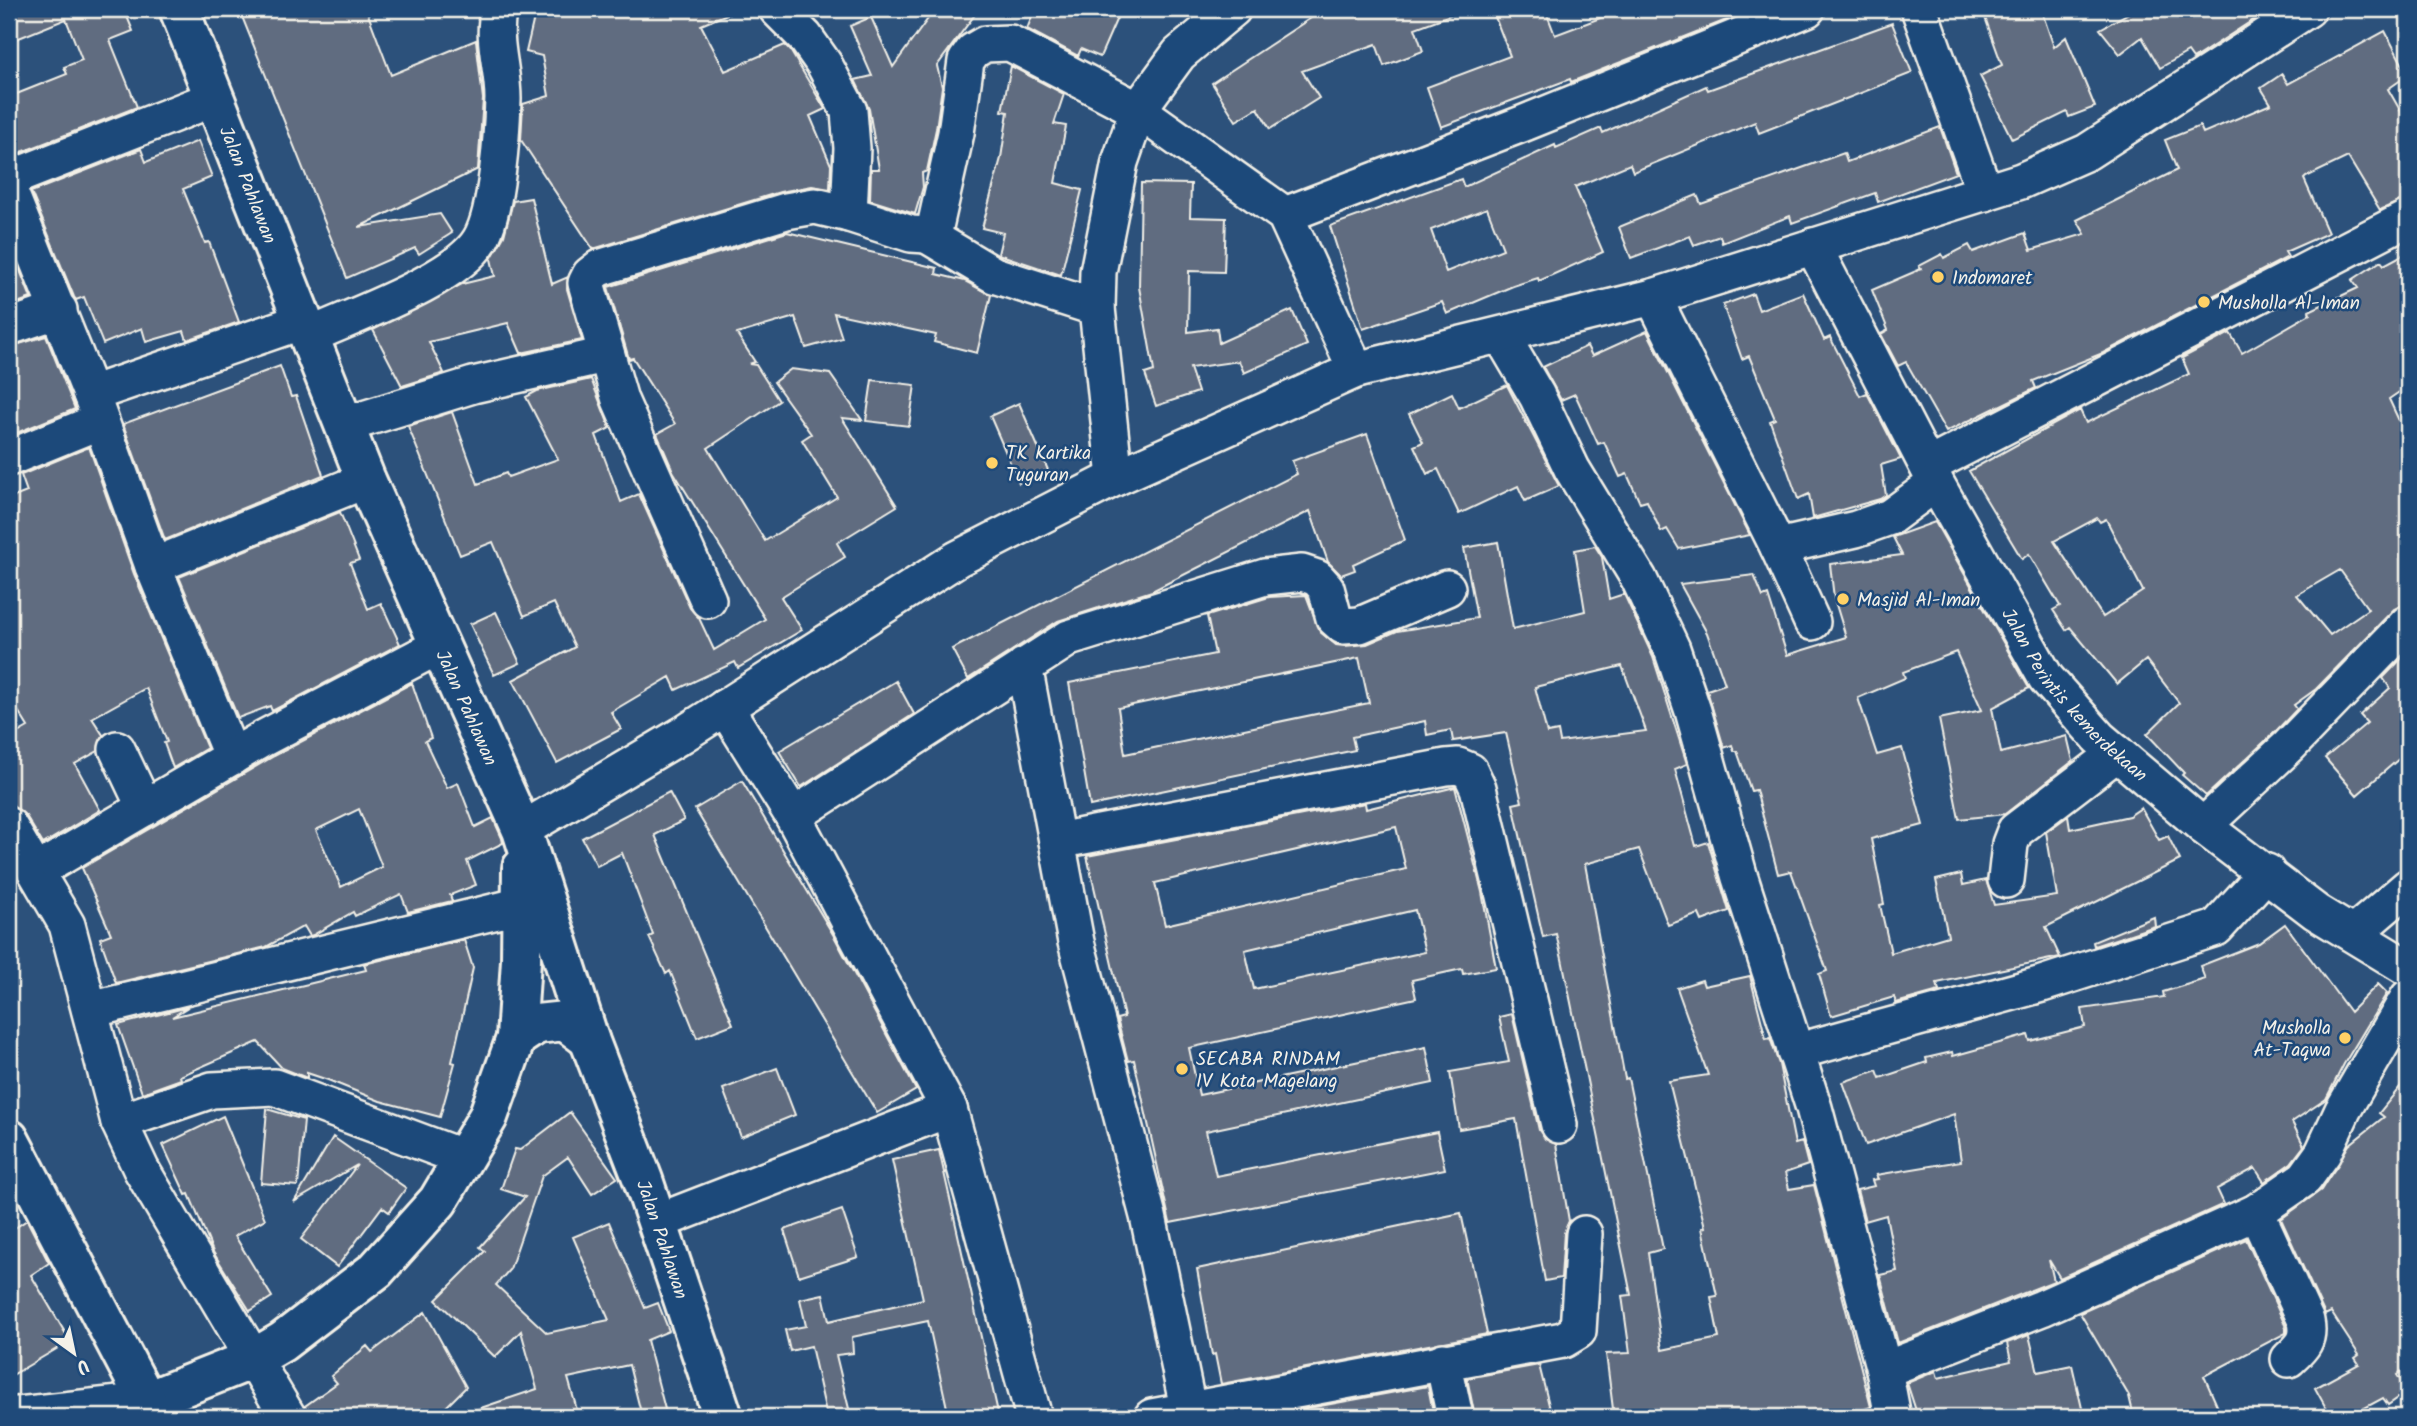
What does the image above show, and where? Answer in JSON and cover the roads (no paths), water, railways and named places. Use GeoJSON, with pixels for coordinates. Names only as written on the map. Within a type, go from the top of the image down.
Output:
{"type":"FeatureCollection","features":[{"type":"Feature","properties":{"kind":"main road","name":"Jalan Pahlawan"},"geometry":{"type":"LineString","coordinates":[[179,9],[366,480],[522,831],[589,1039],[657,1222],[723,1417]]}},
{"type":"Feature","properties":{"kind":"main road"},"geometry":{"type":"LineString","coordinates":[[9,1139],[151,1409],[282,1342],[376,1270],[438,1201],[488,1117],[516,1038],[522,905],[522,831]]}},
{"type":"Feature","properties":{"kind":"main road"},"geometry":{"type":"LineString","coordinates":[[516,1038],[537,1024],[565,1021],[589,1039]]}},
{"type":"Feature","properties":{"kind":"street"},"geometry":{"type":"LineString","coordinates":[[9,458],[96,408],[420,285],[460,261],[479,241],[491,214],[503,97],[494,28],[499,9]]}},
{"type":"Feature","properties":{"kind":"street"},"geometry":{"type":"LineString","coordinates":[[778,9],[805,37],[824,64],[849,111],[852,148],[849,214]]}},
{"type":"Feature","properties":{"kind":"street"},"geometry":{"type":"LineString","coordinates":[[1115,478],[1097,308],[1098,272],[1120,162],[1138,110],[1179,54],[1234,9]]}},
{"type":"Feature","properties":{"kind":"street"},"geometry":{"type":"LineString","coordinates":[[1285,215],[1522,124],[1807,9]]}},
{"type":"Feature","properties":{"kind":"street"},"geometry":{"type":"LineString","coordinates":[[1919,9],[1985,193]]}},
{"type":"Feature","properties":{"kind":"street"},"geometry":{"type":"LineString","coordinates":[[522,831],[725,707],[957,559],[1115,478],[1356,370],[1653,297],[2021,181],[2087,152],[2308,9]]}},
{"type":"Feature","properties":{"kind":"street"},"geometry":{"type":"LineString","coordinates":[[927,235],[935,227],[956,133],[963,72],[972,51],[999,41],[1010,43],[1138,110],[1285,215],[1356,370]]}},
{"type":"Feature","properties":{"kind":"street"},"geometry":{"type":"LineString","coordinates":[[9,179],[215,98]]}},
{"type":"Feature","properties":{"kind":"street"},"geometry":{"type":"LineString","coordinates":[[9,190],[59,310],[153,566],[232,757]]}},
{"type":"Feature","properties":{"kind":"street"},"geometry":{"type":"LineString","coordinates":[[708,600],[620,400],[605,355],[586,283],[590,275],[599,268],[786,211],[815,206],[911,234],[927,235],[994,275],[1097,308]]}},
{"type":"Feature","properties":{"kind":"street"},"geometry":{"type":"LineString","coordinates":[[1778,547],[1856,529],[1890,517],[1932,474],[2408,218]]}},
{"type":"Feature","properties":{"kind":"street","name":"Jalan Perintis kemerdekaan"},"geometry":{"type":"LineString","coordinates":[[1813,246],[1932,474],[2046,678],[2099,738],[2203,826],[2267,872],[2316,912],[2408,968]]}},
{"type":"Feature","properties":{"kind":"street"},"geometry":{"type":"LineString","coordinates":[[1653,297],[1778,547],[1812,622]]}},
{"type":"Feature","properties":{"kind":"street"},"geometry":{"type":"LineString","coordinates":[[9,327],[59,310]]}},
{"type":"Feature","properties":{"kind":"street"},"geometry":{"type":"LineString","coordinates":[[1501,335],[1537,396],[1572,469],[1639,579],[1672,649],[1814,1108],[1884,1370],[1893,1417]]}},
{"type":"Feature","properties":{"kind":"street"},"geometry":{"type":"LineString","coordinates":[[344,425],[473,384],[605,355]]}},
{"type":"Feature","properties":{"kind":"street"},"geometry":{"type":"LineString","coordinates":[[153,566],[366,480]]}},
{"type":"Feature","properties":{"kind":"street"},"geometry":{"type":"LineString","coordinates":[[793,816],[1069,638],[1265,577],[1302,573],[1317,578],[1326,587],[1334,618],[1343,626],[1360,625],[1447,588]]}},
{"type":"Feature","properties":{"kind":"street"},"geometry":{"type":"LineString","coordinates":[[2203,826],[2289,746],[2408,622]]}},
{"type":"Feature","properties":{"kind":"street"},"geometry":{"type":"LineString","coordinates":[[54,861],[232,757],[439,646]]}},
{"type":"Feature","properties":{"kind":"street"},"geometry":{"type":"LineString","coordinates":[[1024,666],[1076,942],[1148,1216],[1188,1408]]}},
{"type":"Feature","properties":{"kind":"street"},"geometry":{"type":"LineString","coordinates":[[725,707],[793,816],[949,1109],[1034,1417]]}},
{"type":"Feature","properties":{"kind":"street"},"geometry":{"type":"LineString","coordinates":[[117,749],[145,808]]}},
{"type":"Feature","properties":{"kind":"street"},"geometry":{"type":"LineString","coordinates":[[2006,880],[2015,831],[2117,753]]}},
{"type":"Feature","properties":{"kind":"street"},"geometry":{"type":"LineString","coordinates":[[1057,841],[1446,767],[1458,766],[1471,771],[1478,788],[1559,1125]]}},
{"type":"Feature","properties":{"kind":"street"},"geometry":{"type":"LineString","coordinates":[[9,826],[67,925],[119,1122],[141,1169],[288,1417]]}},
{"type":"Feature","properties":{"kind":"street"},"geometry":{"type":"LineString","coordinates":[[1795,1052],[2042,984],[2216,928],[2267,872]]}},
{"type":"Feature","properties":{"kind":"street"},"geometry":{"type":"LineString","coordinates":[[2353,934],[2408,887]]}},
{"type":"Feature","properties":{"kind":"street"},"geometry":{"type":"LineString","coordinates":[[90,1010],[522,905]]}},
{"type":"Feature","properties":{"kind":"street"},"geometry":{"type":"LineString","coordinates":[[1884,1370],[2042,1308],[2256,1212],[2305,1178],[2408,998]]}},
{"type":"Feature","properties":{"kind":"street"},"geometry":{"type":"LineString","coordinates":[[119,1122],[212,1090],[274,1087],[464,1158]]}},
{"type":"Feature","properties":{"kind":"street"},"geometry":{"type":"LineString","coordinates":[[657,1222],[949,1109]]}},
{"type":"Feature","properties":{"kind":"street"},"geometry":{"type":"LineString","coordinates":[[2256,1212],[2309,1333],[2304,1345],[2289,1359]]}},
{"type":"Feature","properties":{"kind":"street"},"geometry":{"type":"LineString","coordinates":[[1152,1417],[1188,1408],[1563,1340],[1578,1331],[1584,1234]]}},
{"type":"Feature","properties":{"kind":"street"},"geometry":{"type":"LineString","coordinates":[[1443,1361],[1455,1417]]}},
{"type":"Feature","properties":{"kind":"street"},"geometry":{"type":"LineString","coordinates":[[9,1416],[151,1409]]}},
{"type":"Feature","properties":{"kind":"place","name":"Indomaret"},"geometry":{"type":"Point","coordinates":[1938,277]}},
{"type":"Feature","properties":{"kind":"place","name":"Musholla Al-Iman"},"geometry":{"type":"Point","coordinates":[2204,302]}},
{"type":"Feature","properties":{"kind":"place","name":"TK Kartika Tuguran"},"geometry":{"type":"Point","coordinates":[992,463]}},
{"type":"Feature","properties":{"kind":"place","name":"Masjid Al-Iman"},"geometry":{"type":"Point","coordinates":[1843,599]}},
{"type":"Feature","properties":{"kind":"place","name":"Musholla At-Taqwa"},"geometry":{"type":"Point","coordinates":[2345,1038]}},
{"type":"Feature","properties":{"kind":"place","name":"SECABA RINDAM IV Kota Magelang"},"geometry":{"type":"Point","coordinates":[1182,1069]}}]}
